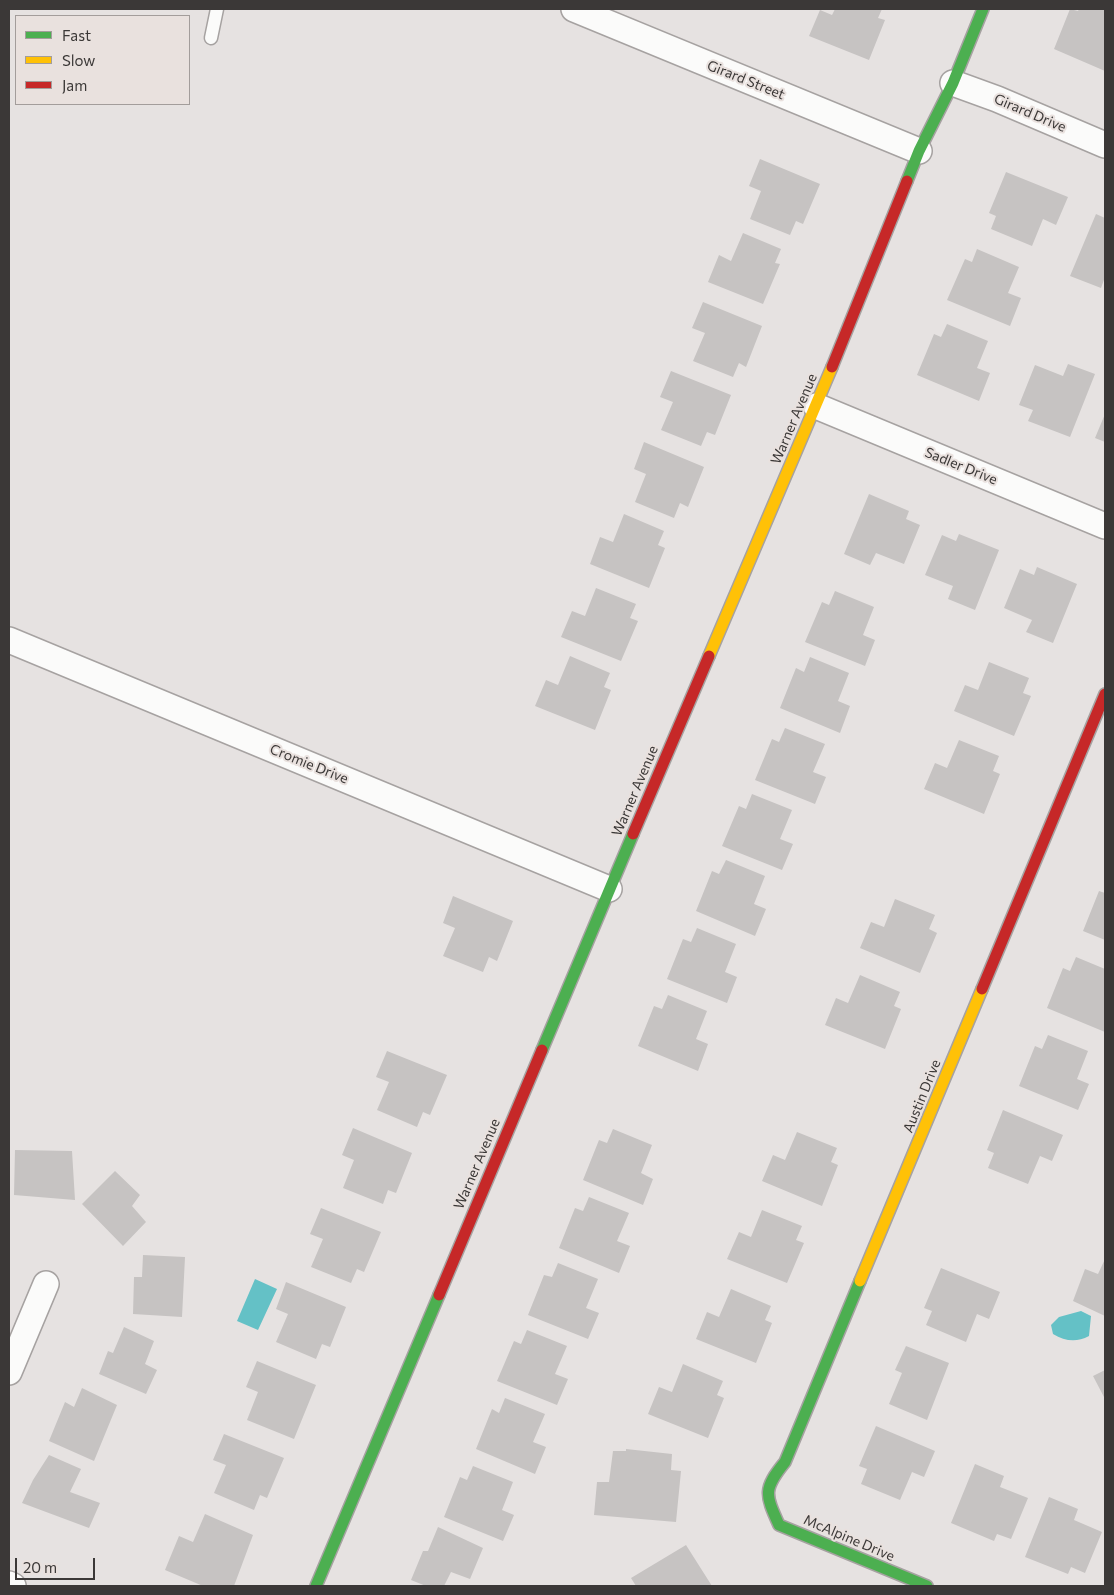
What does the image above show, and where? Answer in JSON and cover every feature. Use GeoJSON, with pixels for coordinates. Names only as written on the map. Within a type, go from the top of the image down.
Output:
{"type":"FeatureCollection","features":[{"type":"Feature","properties":{"kind":"street","name":"Girard Street"},"geometry":{"type":"LineString","coordinates":[[574,9],[919,151]]}},
{"type":"Feature","properties":{"kind":"street","name":"Warner Avenue"},"geometry":{"type":"LineString","coordinates":[[316,1586],[609,889],[816,406],[919,151],[953,83],[983,9]]}},
{"type":"Feature","properties":{"kind":"street","name":"Girard Drive"},"geometry":{"type":"LineString","coordinates":[[953,83],[997,99],[1105,145]]}},
{"type":"Feature","properties":{"kind":"street","name":"Sadler Drive"},"geometry":{"type":"LineString","coordinates":[[816,406],[1105,526]]}},
{"type":"Feature","properties":{"kind":"street","name":"Cromie Drive"},"geometry":{"type":"LineString","coordinates":[[9,640],[609,889]]}},
{"type":"Feature","properties":{"kind":"street","name":"Austin Drive"},"geometry":{"type":"LineString","coordinates":[[770,1507],[767,1492],[772,1478],[785,1462],[1105,694]]}},
{"type":"Feature","properties":{"kind":"street"},"geometry":{"type":"LineString","coordinates":[[9,1372],[46,1284]]}},
{"type":"Feature","properties":{"kind":"street","name":"McAlpine Drive"},"geometry":{"type":"LineString","coordinates":[[770,1507],[779,1525],[927,1586]]}},
{"type":"Feature","properties":{"kind":"street"},"geometry":{"type":"LineString","coordinates":[[9,1584],[14,1586]]}},
{"type":"Feature","properties":{"kind":"lane"},"geometry":{"type":"LineString","coordinates":[[211,38],[217,9]]}},
{"type":"Feature","properties":{"kind":"water"},"geometry":{"type":"Polygon","coordinates":[[[255,1279],[277,1289],[258,1330],[237,1321],[255,1279]]]}},
{"type":"Feature","properties":{"kind":"water"},"geometry":{"type":"Polygon","coordinates":[[[1081,1311],[1091,1316],[1089,1336],[1080,1340],[1071,1340],[1053,1334],[1051,1325],[1059,1317],[1081,1311]]]}},
{"type":"Feature","properties":{"kind":"building"},"geometry":{"type":"Polygon","coordinates":[[[835,9],[882,9],[878,18],[885,20],[869,60],[809,36],[820,10],[832,15],[835,9]]]}},
{"type":"Feature","properties":{"kind":"building"},"geometry":{"type":"Polygon","coordinates":[[[1070,9],[1078,11],[1079,9],[1105,9],[1105,71],[1054,49],[1070,9]]]}},
{"type":"Feature","properties":{"kind":"building"},"geometry":{"type":"Polygon","coordinates":[[[760,159],[820,184],[803,224],[796,221],[790,235],[750,219],[761,191],[749,186],[760,159]]]}},
{"type":"Feature","properties":{"kind":"building"},"geometry":{"type":"Polygon","coordinates":[[[1006,172],[1068,197],[1056,225],[1043,219],[1032,246],[991,229],[996,216],[989,213],[1006,172]]]}},
{"type":"Feature","properties":{"kind":"building"},"geometry":{"type":"Polygon","coordinates":[[[1096,214],[1105,218],[1105,277],[1101,288],[1070,276],[1096,214]]]}},
{"type":"Feature","properties":{"kind":"building"},"geometry":{"type":"Polygon","coordinates":[[[743,233],[781,249],[775,263],[780,264],[763,304],[708,282],[719,255],[731,261],[743,233]]]}},
{"type":"Feature","properties":{"kind":"building"},"geometry":{"type":"Polygon","coordinates":[[[977,249],[1019,267],[1008,293],[1021,298],[1010,326],[947,300],[965,259],[972,262],[977,249]]]}},
{"type":"Feature","properties":{"kind":"building"},"geometry":{"type":"Polygon","coordinates":[[[703,302],[762,326],[746,367],[739,363],[733,377],[693,361],[705,333],[692,328],[703,302]]]}},
{"type":"Feature","properties":{"kind":"building"},"geometry":{"type":"Polygon","coordinates":[[[947,324],[988,341],[977,368],[990,373],[979,401],[917,375],[934,334],[941,337],[947,324]]]}},
{"type":"Feature","properties":{"kind":"building"},"geometry":{"type":"Polygon","coordinates":[[[1068,364],[1095,374],[1070,437],[1028,421],[1033,410],[1019,405],[1035,365],[1063,376],[1068,364]]]}},
{"type":"Feature","properties":{"kind":"building"},"geometry":{"type":"Polygon","coordinates":[[[671,371],[731,395],[715,435],[707,432],[701,446],[661,430],[673,402],[660,397],[671,371]]]}},
{"type":"Feature","properties":{"kind":"building"},"geometry":{"type":"Polygon","coordinates":[[[1105,414],[1105,442],[1095,438],[1105,414]]]}},
{"type":"Feature","properties":{"kind":"building"},"geometry":{"type":"Polygon","coordinates":[[[644,442],[704,467],[688,507],[680,503],[674,518],[635,502],[646,474],[634,469],[644,442]]]}},
{"type":"Feature","properties":{"kind":"building"},"geometry":{"type":"Polygon","coordinates":[[[869,494],[909,511],[906,519],[920,525],[904,564],[876,553],[870,565],[844,554],[869,494]]]}},
{"type":"Feature","properties":{"kind":"building"},"geometry":{"type":"Polygon","coordinates":[[[624,514],[664,531],[658,545],[665,548],[649,588],[590,564],[600,537],[613,542],[624,514]]]}},
{"type":"Feature","properties":{"kind":"building"},"geometry":{"type":"Polygon","coordinates":[[[959,534],[999,550],[975,610],[948,599],[953,586],[925,575],[942,535],[956,541],[959,534]]]}},
{"type":"Feature","properties":{"kind":"building"},"geometry":{"type":"Polygon","coordinates":[[[1037,567],[1077,584],[1053,643],[1026,632],[1032,620],[1004,608],[1020,569],[1034,575],[1037,567]]]}},
{"type":"Feature","properties":{"kind":"building"},"geometry":{"type":"Polygon","coordinates":[[[596,588],[636,604],[630,618],[638,621],[621,661],[561,637],[572,611],[585,616],[596,588]]]}},
{"type":"Feature","properties":{"kind":"building"},"geometry":{"type":"Polygon","coordinates":[[[835,591],[874,607],[863,635],[875,640],[865,666],[805,642],[822,602],[829,605],[835,591]]]}},
{"type":"Feature","properties":{"kind":"building"},"geometry":{"type":"Polygon","coordinates":[[[570,656],[610,673],[604,687],[611,690],[595,730],[535,706],[546,680],[558,685],[570,656]]]}},
{"type":"Feature","properties":{"kind":"building"},"geometry":{"type":"Polygon","coordinates":[[[810,657],[849,673],[838,701],[850,706],[840,733],[780,708],[796,668],[804,672],[810,657]]]}},
{"type":"Feature","properties":{"kind":"building"},"geometry":{"type":"Polygon","coordinates":[[[989,662],[1029,678],[1023,693],[1031,696],[1014,736],[954,711],[965,685],[978,690],[989,662]]]}},
{"type":"Feature","properties":{"kind":"building"},"geometry":{"type":"Polygon","coordinates":[[[785,728],[825,744],[813,772],[826,777],[815,804],[755,780],[772,739],[779,742],[785,728]]]}},
{"type":"Feature","properties":{"kind":"building"},"geometry":{"type":"Polygon","coordinates":[[[959,740],[999,756],[993,771],[1000,774],[984,814],[924,789],[935,763],[947,768],[959,740]]]}},
{"type":"Feature","properties":{"kind":"building"},"geometry":{"type":"Polygon","coordinates":[[[752,794],[792,810],[780,839],[793,844],[782,870],[722,846],[739,806],[746,809],[752,794]]]}},
{"type":"Feature","properties":{"kind":"building"},"geometry":{"type":"Polygon","coordinates":[[[726,860],[765,876],[754,904],[766,909],[755,936],[696,911],[712,871],[719,874],[726,860]]]}},
{"type":"Feature","properties":{"kind":"building"},"geometry":{"type":"Polygon","coordinates":[[[1099,891],[1105,893],[1105,940],[1083,931],[1099,891]]]}},
{"type":"Feature","properties":{"kind":"building"},"geometry":{"type":"Polygon","coordinates":[[[453,896],[513,921],[497,961],[489,957],[483,972],[443,956],[455,928],[443,923],[453,896]]]}},
{"type":"Feature","properties":{"kind":"building"},"geometry":{"type":"Polygon","coordinates":[[[895,899],[935,915],[929,929],[937,933],[920,973],[860,948],[871,922],[884,927],[895,899]]]}},
{"type":"Feature","properties":{"kind":"building"},"geometry":{"type":"Polygon","coordinates":[[[697,928],[736,944],[725,972],[737,977],[727,1003],[667,979],[683,939],[691,942],[697,928]]]}},
{"type":"Feature","properties":{"kind":"building"},"geometry":{"type":"Polygon","coordinates":[[[1076,957],[1105,969],[1105,1032],[1047,1008],[1063,968],[1070,971],[1076,957]]]}},
{"type":"Feature","properties":{"kind":"building"},"geometry":{"type":"Polygon","coordinates":[[[860,975],[900,992],[894,1006],[901,1009],[885,1049],[825,1025],[836,998],[848,1003],[860,975]]]}},
{"type":"Feature","properties":{"kind":"building"},"geometry":{"type":"Polygon","coordinates":[[[668,995],[707,1011],[696,1039],[708,1044],[698,1071],[638,1046],[654,1006],[662,1009],[668,995]]]}},
{"type":"Feature","properties":{"kind":"building"},"geometry":{"type":"Polygon","coordinates":[[[1048,1035],[1088,1051],[1077,1079],[1089,1084],[1078,1110],[1019,1086],[1035,1046],[1042,1049],[1048,1035]]]}},
{"type":"Feature","properties":{"kind":"building"},"geometry":{"type":"Polygon","coordinates":[[[387,1051],[447,1075],[430,1115],[423,1112],[417,1127],[377,1110],[389,1082],[376,1077],[387,1051]]]}},
{"type":"Feature","properties":{"kind":"building"},"geometry":{"type":"Polygon","coordinates":[[[1003,1110],[1063,1135],[1052,1161],[1040,1156],[1028,1184],[988,1168],[994,1153],[987,1150],[1003,1110]]]}},
{"type":"Feature","properties":{"kind":"building"},"geometry":{"type":"Polygon","coordinates":[[[353,1128],[412,1153],[396,1193],[388,1190],[383,1204],[343,1188],[354,1160],[342,1155],[353,1128]]]}},
{"type":"Feature","properties":{"kind":"building"},"geometry":{"type":"Polygon","coordinates":[[[613,1129],[652,1145],[641,1173],[653,1179],[643,1205],[583,1180],[599,1140],[607,1143],[613,1129]]]}},
{"type":"Feature","properties":{"kind":"building"},"geometry":{"type":"Polygon","coordinates":[[[797,1132],[837,1148],[831,1162],[838,1165],[822,1206],[762,1181],[773,1155],[785,1160],[797,1132]]]}},
{"type":"Feature","properties":{"kind":"building"},"geometry":{"type":"Polygon","coordinates":[[[15,1150],[72,1151],[75,1200],[14,1195],[15,1150]]]}},
{"type":"Feature","properties":{"kind":"building"},"geometry":{"type":"Polygon","coordinates":[[[115,1171],[140,1195],[132,1206],[146,1222],[123,1246],[82,1204],[115,1171]]]}},
{"type":"Feature","properties":{"kind":"building"},"geometry":{"type":"Polygon","coordinates":[[[589,1197],[629,1213],[617,1241],[630,1246],[619,1273],[559,1248],[575,1208],[583,1211],[589,1197]]]}},
{"type":"Feature","properties":{"kind":"building"},"geometry":{"type":"Polygon","coordinates":[[[321,1208],[381,1232],[364,1272],[357,1269],[351,1283],[311,1267],[323,1239],[310,1234],[321,1208]]]}},
{"type":"Feature","properties":{"kind":"building"},"geometry":{"type":"Polygon","coordinates":[[[762,1210],[802,1226],[796,1240],[804,1243],[787,1283],[727,1259],[739,1232],[751,1237],[762,1210]]]}},
{"type":"Feature","properties":{"kind":"building"},"geometry":{"type":"Polygon","coordinates":[[[143,1255],[185,1257],[182,1317],[133,1314],[134,1277],[142,1277],[143,1255]]]}},
{"type":"Feature","properties":{"kind":"building"},"geometry":{"type":"Polygon","coordinates":[[[1105,1259],[1105,1316],[1073,1301],[1085,1269],[1098,1274],[1105,1259]]]}},
{"type":"Feature","properties":{"kind":"building"},"geometry":{"type":"Polygon","coordinates":[[[558,1263],[598,1279],[586,1308],[599,1313],[588,1339],[528,1315],[544,1275],[552,1277],[558,1263]]]}},
{"type":"Feature","properties":{"kind":"building"},"geometry":{"type":"Polygon","coordinates":[[[941,1268],[1000,1292],[989,1319],[977,1314],[966,1342],[926,1325],[932,1311],[924,1308],[941,1268]]]}},
{"type":"Feature","properties":{"kind":"building"},"geometry":{"type":"Polygon","coordinates":[[[286,1282],[346,1307],[330,1347],[322,1344],[316,1359],[276,1342],[288,1314],[276,1309],[286,1282]]]}},
{"type":"Feature","properties":{"kind":"building"},"geometry":{"type":"Polygon","coordinates":[[[731,1289],[771,1306],[765,1320],[772,1323],[756,1363],[696,1339],[707,1312],[719,1317],[731,1289]]]}},
{"type":"Feature","properties":{"kind":"building"},"geometry":{"type":"Polygon","coordinates":[[[124,1327],[154,1341],[145,1364],[157,1370],[146,1394],[99,1374],[108,1351],[113,1353],[124,1327]]]}},
{"type":"Feature","properties":{"kind":"building"},"geometry":{"type":"Polygon","coordinates":[[[527,1330],[567,1346],[555,1374],[568,1379],[557,1405],[497,1381],[514,1341],[521,1344],[527,1330]]]}},
{"type":"Feature","properties":{"kind":"building"},"geometry":{"type":"Polygon","coordinates":[[[906,1346],[949,1363],[927,1420],[889,1404],[902,1373],[895,1370],[906,1346]]]}},
{"type":"Feature","properties":{"kind":"building"},"geometry":{"type":"Polygon","coordinates":[[[257,1361],[316,1385],[294,1439],[247,1420],[258,1392],[246,1387],[257,1361]]]}},
{"type":"Feature","properties":{"kind":"building"},"geometry":{"type":"Polygon","coordinates":[[[683,1364],[723,1381],[717,1395],[724,1398],[708,1438],[648,1414],[659,1387],[672,1392],[683,1364]]]}},
{"type":"Feature","properties":{"kind":"building"},"geometry":{"type":"Polygon","coordinates":[[[1105,1370],[1105,1399],[1093,1376],[1105,1370]]]}},
{"type":"Feature","properties":{"kind":"building"},"geometry":{"type":"Polygon","coordinates":[[[82,1388],[117,1405],[94,1461],[49,1441],[65,1402],[74,1407],[82,1388]]]}},
{"type":"Feature","properties":{"kind":"building"},"geometry":{"type":"Polygon","coordinates":[[[505,1398],[545,1414],[533,1442],[546,1447],[535,1474],[476,1449],[492,1409],[499,1413],[505,1398]]]}},
{"type":"Feature","properties":{"kind":"building"},"geometry":{"type":"Polygon","coordinates":[[[876,1426],[935,1451],[924,1477],[912,1472],[900,1500],[861,1484],[867,1469],[859,1466],[876,1426]]]}},
{"type":"Feature","properties":{"kind":"building"},"geometry":{"type":"Polygon","coordinates":[[[224,1434],[284,1458],[267,1498],[260,1495],[254,1510],[214,1493],[226,1465],[213,1460],[224,1434]]]}},
{"type":"Feature","properties":{"kind":"building"},"geometry":{"type":"Polygon","coordinates":[[[626,1449],[672,1454],[671,1470],[681,1471],[676,1522],[594,1515],[597,1482],[609,1482],[613,1451],[626,1451],[626,1449]]]}},
{"type":"Feature","properties":{"kind":"building"},"geometry":{"type":"Polygon","coordinates":[[[49,1455],[81,1469],[70,1492],[100,1503],[89,1528],[22,1503],[33,1480],[49,1455]]]}},
{"type":"Feature","properties":{"kind":"building"},"geometry":{"type":"Polygon","coordinates":[[[975,1464],[1004,1476],[1000,1487],[1028,1498],[1011,1539],[997,1534],[994,1541],[951,1523],[975,1464]]]}},
{"type":"Feature","properties":{"kind":"building"},"geometry":{"type":"Polygon","coordinates":[[[473,1466],[513,1482],[502,1510],[514,1515],[503,1541],[444,1517],[460,1477],[467,1480],[473,1466]]]}},
{"type":"Feature","properties":{"kind":"building"},"geometry":{"type":"Polygon","coordinates":[[[1049,1497],[1078,1509],[1074,1520],[1102,1532],[1085,1573],[1071,1567],[1068,1574],[1025,1557],[1049,1497]]]}},
{"type":"Feature","properties":{"kind":"building"},"geometry":{"type":"Polygon","coordinates":[[[205,1514],[253,1535],[234,1586],[203,1586],[165,1570],[179,1536],[193,1542],[205,1514]]]}},
{"type":"Feature","properties":{"kind":"building"},"geometry":{"type":"Polygon","coordinates":[[[438,1527],[483,1548],[470,1579],[451,1572],[444,1586],[426,1586],[411,1580],[423,1551],[428,1551],[438,1527]]]}},
{"type":"Feature","properties":{"kind":"building"},"geometry":{"type":"Polygon","coordinates":[[[686,1545],[712,1586],[636,1586],[631,1578],[686,1545]]]}},
{"type":"Feature","properties":{"kind":"traffic: fast"},"geometry":{"type":"LineString","coordinates":[[907,181],[919,151],[953,83],[983,9]]}},
{"type":"Feature","properties":{"kind":"traffic: fast"},"geometry":{"type":"LineString","coordinates":[[542,1050],[633,834]]}},
{"type":"Feature","properties":{"kind":"traffic: fast"},"geometry":{"type":"LineString","coordinates":[[860,1281],[785,1462],[770,1486],[768,1492],[769,1499],[779,1525],[927,1586]]}},
{"type":"Feature","properties":{"kind":"traffic: fast"},"geometry":{"type":"LineString","coordinates":[[316,1586],[439,1295]]}},
{"type":"Feature","properties":{"kind":"traffic: slow"},"geometry":{"type":"LineString","coordinates":[[709,656],[832,367]]}},
{"type":"Feature","properties":{"kind":"traffic: slow"},"geometry":{"type":"LineString","coordinates":[[860,1281],[982,989]]}},
{"type":"Feature","properties":{"kind":"traffic: jam"},"geometry":{"type":"LineString","coordinates":[[832,367],[907,181]]}},
{"type":"Feature","properties":{"kind":"traffic: jam"},"geometry":{"type":"LineString","coordinates":[[633,834],[709,656]]}},
{"type":"Feature","properties":{"kind":"traffic: jam"},"geometry":{"type":"LineString","coordinates":[[982,989],[1105,694]]}},
{"type":"Feature","properties":{"kind":"traffic: jam"},"geometry":{"type":"LineString","coordinates":[[439,1295],[542,1050]]}}]}
